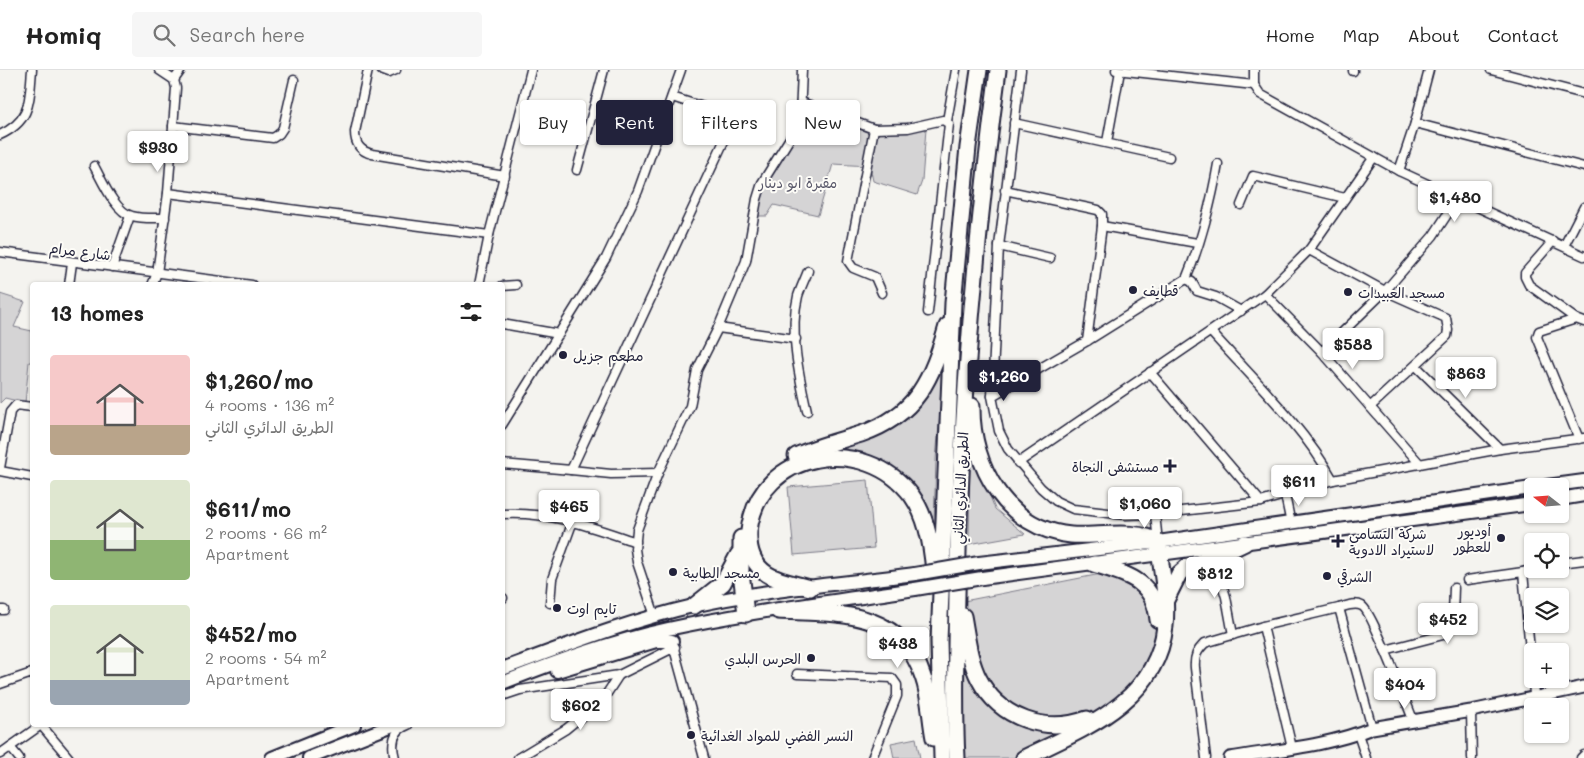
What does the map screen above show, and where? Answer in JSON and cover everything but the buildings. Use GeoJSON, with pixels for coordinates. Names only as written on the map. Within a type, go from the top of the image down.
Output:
{"type":"FeatureCollection","features":[{"type":"Feature","properties":{"kind":"highway","name":"الطريق الدائري الثاني"},"geometry":{"type":"LineString","coordinates":[[941,758],[939,641],[953,303],[968,147],[979,70]]}},
{"type":"Feature","properties":{"kind":"highway","name":"الطريق الدائري الثاني"},"geometry":{"type":"LineString","coordinates":[[956,758],[957,575],[962,437],[970,312],[998,70]]}},
{"type":"Feature","properties":{"kind":"highway"},"geometry":{"type":"LineString","coordinates":[[746,614],[740,551],[742,530],[749,504],[763,482],[784,462],[807,451],[881,427],[901,415],[916,399],[938,360],[953,303]]}},
{"type":"Feature","properties":{"kind":"highway"},"geometry":{"type":"LineString","coordinates":[[970,312],[974,356],[972,410],[979,455],[989,480],[1005,502],[1023,518],[1045,530],[1070,535],[1142,535],[1158,548],[1165,602],[1165,625],[1162,646],[1148,677],[1135,692],[1104,718],[1024,758]]}},
{"type":"Feature","properties":{"kind":"highway"},"geometry":{"type":"LineString","coordinates":[[810,588],[767,574],[756,563],[750,551],[748,540],[756,507],[767,488],[782,474],[802,462],[825,457],[842,457],[870,465],[896,480],[912,496],[923,518],[933,557],[939,641]]}},
{"type":"Feature","properties":{"kind":"highway"},"geometry":{"type":"LineString","coordinates":[[1165,602],[1179,574],[1188,566],[1214,558],[1245,543]]}},
{"type":"Feature","properties":{"kind":"highway"},"geometry":{"type":"LineString","coordinates":[[694,606],[723,582],[740,551]]}},
{"type":"Feature","properties":{"kind":"highway"},"geometry":{"type":"LineString","coordinates":[[957,575],[973,664],[983,686],[999,704],[1015,715],[1039,724],[1055,726],[1074,723],[1094,716],[1115,702],[1142,673],[1155,644],[1158,627],[1157,610],[1153,597],[1146,588],[1128,575],[1094,564]]}},
{"type":"Feature","properties":{"kind":"highway"},"geometry":{"type":"LineString","coordinates":[[778,611],[860,617],[878,623],[901,640],[917,662],[923,677],[941,758]]}},
{"type":"Feature","properties":{"kind":"main road"},"geometry":{"type":"LineString","coordinates":[[1569,483],[1584,481]]}},
{"type":"Feature","properties":{"kind":"main road"},"geometry":{"type":"LineString","coordinates":[[505,682],[610,645],[667,629],[746,614],[778,611],[982,578],[1094,564],[1158,548],[1291,524],[1524,489]]}},
{"type":"Feature","properties":{"kind":"main road"},"geometry":{"type":"LineString","coordinates":[[1569,498],[1584,496]]}},
{"type":"Feature","properties":{"kind":"main road"},"geometry":{"type":"LineString","coordinates":[[505,668],[654,616],[744,596],[915,574],[979,563],[1158,548],[1245,543],[1524,505]]}},
{"type":"Feature","properties":{"kind":"main road"},"geometry":{"type":"LineString","coordinates":[[532,672],[554,672],[656,641],[673,644]]}},
{"type":"Feature","properties":{"kind":"main road"},"geometry":{"type":"LineString","coordinates":[[272,758],[349,727]]}},
{"type":"Feature","properties":{"kind":"main road"},"geometry":{"type":"LineString","coordinates":[[308,758],[388,727]]}},
{"type":"Feature","properties":{"kind":"main road"},"geometry":{"type":"LineString","coordinates":[[322,738],[326,751]]}},
{"type":"Feature","properties":{"kind":"street"},"geometry":{"type":"LineString","coordinates":[[0,135],[16,126],[27,112],[32,70]]}},
{"type":"Feature","properties":{"kind":"street"},"geometry":{"type":"LineString","coordinates":[[153,282],[157,273],[168,193],[176,88],[174,80],[159,70]]}},
{"type":"Feature","properties":{"kind":"street"},"geometry":{"type":"LineString","coordinates":[[174,80],[182,70]]}},
{"type":"Feature","properties":{"kind":"street"},"geometry":{"type":"LineString","coordinates":[[368,70],[355,132],[356,141],[364,151],[372,154],[505,176]]}},
{"type":"Feature","properties":{"kind":"street"},"geometry":{"type":"LineString","coordinates":[[381,70],[389,73],[396,70]]}},
{"type":"Feature","properties":{"kind":"street"},"geometry":{"type":"LineString","coordinates":[[480,282],[489,235],[531,70]]}},
{"type":"Feature","properties":{"kind":"street"},"geometry":{"type":"LineString","coordinates":[[577,170],[604,70]]}},
{"type":"Feature","properties":{"kind":"street"},"geometry":{"type":"LineString","coordinates":[[505,420],[606,258],[638,190],[681,70]]}},
{"type":"Feature","properties":{"kind":"street"},"geometry":{"type":"LineString","coordinates":[[801,100],[802,70]]}},
{"type":"Feature","properties":{"kind":"street"},"geometry":{"type":"LineString","coordinates":[[928,312],[949,124],[947,121],[956,70]]}},
{"type":"Feature","properties":{"kind":"street"},"geometry":{"type":"LineString","coordinates":[[1021,70],[1004,190],[999,246],[992,396],[999,431],[1018,463],[1056,501],[1073,508],[1126,515],[1155,514],[1261,502],[1333,480],[1500,449],[1582,438],[1537,337],[1539,331],[1576,319]]}},
{"type":"Feature","properties":{"kind":"street"},"geometry":{"type":"LineString","coordinates":[[1116,70],[1254,86]]}},
{"type":"Feature","properties":{"kind":"street"},"geometry":{"type":"LineString","coordinates":[[1254,70],[1254,86],[1260,94],[1399,171],[1584,256]]}},
{"type":"Feature","properties":{"kind":"street"},"geometry":{"type":"LineString","coordinates":[[1399,171],[1415,123],[1429,70]]}},
{"type":"Feature","properties":{"kind":"street"},"geometry":{"type":"LineString","coordinates":[[1491,70],[1584,94]]}},
{"type":"Feature","properties":{"kind":"street"},"geometry":{"type":"LineString","coordinates":[[1107,142],[1120,71]]}},
{"type":"Feature","properties":{"kind":"street"},"geometry":{"type":"LineString","coordinates":[[173,126],[273,138],[283,128],[294,80]]}},
{"type":"Feature","properties":{"kind":"street"},"geometry":{"type":"LineString","coordinates":[[571,470],[731,126],[731,119],[725,114],[672,97]]}},
{"type":"Feature","properties":{"kind":"street"},"geometry":{"type":"LineString","coordinates":[[860,124],[874,129],[908,128],[943,120],[947,121]]}},
{"type":"Feature","properties":{"kind":"street"},"geometry":{"type":"LineString","coordinates":[[1014,123],[1169,157]]}},
{"type":"Feature","properties":{"kind":"street"},"geometry":{"type":"LineString","coordinates":[[1415,123],[1584,168]]}},
{"type":"Feature","properties":{"kind":"street"},"geometry":{"type":"LineString","coordinates":[[874,129],[848,261],[853,268],[875,277],[882,293]]}},
{"type":"Feature","properties":{"kind":"street"},"geometry":{"type":"LineString","coordinates":[[654,616],[637,562],[636,542],[639,524],[658,473],[690,406],[697,370],[718,328],[746,261],[757,199],[762,183],[786,144]]}},
{"type":"Feature","properties":{"kind":"street"},"geometry":{"type":"LineString","coordinates":[[1018,463],[1265,294],[1309,250],[1374,157]]}},
{"type":"Feature","properties":{"kind":"street"},"geometry":{"type":"LineString","coordinates":[[992,396],[1087,341],[1186,279],[1193,262],[1212,195],[1218,164]]}},
{"type":"Feature","properties":{"kind":"street"},"geometry":{"type":"LineString","coordinates":[[94,166],[112,198],[123,211],[130,216],[165,218]]}},
{"type":"Feature","properties":{"kind":"street"},"geometry":{"type":"LineString","coordinates":[[1241,205],[1253,176],[1345,198]]}},
{"type":"Feature","properties":{"kind":"street"},"geometry":{"type":"LineString","coordinates":[[1004,190],[1098,210],[1102,214],[1087,341]]}},
{"type":"Feature","properties":{"kind":"street"},"geometry":{"type":"LineString","coordinates":[[168,193],[489,235]]}},
{"type":"Feature","properties":{"kind":"street"},"geometry":{"type":"LineString","coordinates":[[1322,352],[1385,291],[1433,236],[1458,198]]}},
{"type":"Feature","properties":{"kind":"street"},"geometry":{"type":"LineString","coordinates":[[1564,246],[1584,207]]}},
{"type":"Feature","properties":{"kind":"street"},"geometry":{"type":"LineString","coordinates":[[112,267],[130,216]]}},
{"type":"Feature","properties":{"kind":"street"},"geometry":{"type":"LineString","coordinates":[[1102,226],[1197,243]]}},
{"type":"Feature","properties":{"kind":"street"},"geometry":{"type":"LineString","coordinates":[[1553,241],[1525,273],[1525,277],[1529,285],[1576,319],[1584,322]]}},
{"type":"Feature","properties":{"kind":"street"},"geometry":{"type":"LineString","coordinates":[[999,246],[1050,258]]}},
{"type":"Feature","properties":{"kind":"street"},"geometry":{"type":"LineString","coordinates":[[1309,250],[1385,291],[1446,318],[1447,336],[1370,407]]}},
{"type":"Feature","properties":{"kind":"street","name":"شارع مرام"},"geometry":{"type":"LineString","coordinates":[[0,252],[226,282]]}},
{"type":"Feature","properties":{"kind":"street"},"geometry":{"type":"LineString","coordinates":[[69,282],[72,262]]}},
{"type":"Feature","properties":{"kind":"street"},"geometry":{"type":"LineString","coordinates":[[807,411],[799,374],[796,317],[798,296],[808,271]]}},
{"type":"Feature","properties":{"kind":"street"},"geometry":{"type":"LineString","coordinates":[[1186,279],[1192,282],[1197,291],[1216,297],[1241,311]]}},
{"type":"Feature","properties":{"kind":"street"},"geometry":{"type":"LineString","coordinates":[[505,286],[516,285]]}},
{"type":"Feature","properties":{"kind":"street"},"geometry":{"type":"LineString","coordinates":[[1265,294],[1322,352],[1420,464]]}},
{"type":"Feature","properties":{"kind":"street"},"geometry":{"type":"LineString","coordinates":[[505,325],[559,334]]}},
{"type":"Feature","properties":{"kind":"street"},"geometry":{"type":"LineString","coordinates":[[718,328],[796,339]]}},
{"type":"Feature","properties":{"kind":"street"},"geometry":{"type":"LineString","coordinates":[[1211,332],[1297,429],[1324,463],[1333,480]]}},
{"type":"Feature","properties":{"kind":"street"},"geometry":{"type":"LineString","coordinates":[[1416,366],[1500,449]]}},
{"type":"Feature","properties":{"kind":"street"},"geometry":{"type":"LineString","coordinates":[[1150,372],[1261,502]]}},
{"type":"Feature","properties":{"kind":"street"},"geometry":{"type":"LineString","coordinates":[[30,407],[16,405],[10,412],[0,469],[30,476]]}},
{"type":"Feature","properties":{"kind":"street"},"geometry":{"type":"LineString","coordinates":[[505,464],[611,474],[658,473]]}},
{"type":"Feature","properties":{"kind":"street"},"geometry":{"type":"LineString","coordinates":[[1285,495],[1291,524]]}},
{"type":"Feature","properties":{"kind":"street"},"geometry":{"type":"LineString","coordinates":[[505,514],[544,514],[573,521],[636,542]]}},
{"type":"Feature","properties":{"kind":"street"},"geometry":{"type":"LineString","coordinates":[[1155,514],[1158,548]]}},
{"type":"Feature","properties":{"kind":"street"},"geometry":{"type":"LineString","coordinates":[[550,603],[552,579],[573,521]]}},
{"type":"Feature","properties":{"kind":"street"},"geometry":{"type":"LineString","coordinates":[[1214,558],[1226,597],[1233,635]]}},
{"type":"Feature","properties":{"kind":"street"},"geometry":{"type":"LineString","coordinates":[[1569,562],[1584,560]]}},
{"type":"Feature","properties":{"kind":"street"},"geometry":{"type":"LineString","coordinates":[[1467,580],[1523,572],[1529,643]]}},
{"type":"Feature","properties":{"kind":"street"},"geometry":{"type":"LineString","coordinates":[[1385,650],[1442,635],[1449,629],[1452,617],[1454,588]]}},
{"type":"Feature","properties":{"kind":"street"},"geometry":{"type":"LineString","coordinates":[[1206,758],[1194,658],[1206,643],[1263,626],[1356,604],[1365,608],[1385,650],[1414,722]]}},
{"type":"Feature","properties":{"kind":"street"},"geometry":{"type":"LineString","coordinates":[[1339,608],[1372,728]]}},
{"type":"Feature","properties":{"kind":"street"},"geometry":{"type":"LineString","coordinates":[[1263,626],[1292,748]]}},
{"type":"Feature","properties":{"kind":"street"},"geometry":{"type":"LineString","coordinates":[[667,629],[673,644],[704,758]]}},
{"type":"Feature","properties":{"kind":"street"},"geometry":{"type":"LineString","coordinates":[[505,695],[520,690],[619,675],[673,644]]}},
{"type":"Feature","properties":{"kind":"street"},"geometry":{"type":"LineString","coordinates":[[0,684],[30,674]]}},
{"type":"Feature","properties":{"kind":"street"},"geometry":{"type":"LineString","coordinates":[[797,674],[892,678],[897,686],[897,696],[872,758]]}},
{"type":"Feature","properties":{"kind":"street"},"geometry":{"type":"LineString","coordinates":[[518,758],[566,729],[604,698],[619,675]]}},
{"type":"Feature","properties":{"kind":"street"},"geometry":{"type":"LineString","coordinates":[[1230,758],[1292,748],[1358,734],[1372,728],[1471,711],[1534,696],[1584,687]]}},
{"type":"Feature","properties":{"kind":"street"},"geometry":{"type":"LineString","coordinates":[[1534,688],[1534,696]]}},
{"type":"Feature","properties":{"kind":"street"},"geometry":{"type":"LineString","coordinates":[[1471,711],[1472,758]]}},
{"type":"Feature","properties":{"kind":"street"},"geometry":{"type":"LineString","coordinates":[[0,754],[38,727]]}},
{"type":"Feature","properties":{"kind":"street"},"geometry":{"type":"LineString","coordinates":[[43,727],[69,758]]}},
{"type":"Feature","properties":{"kind":"street"},"geometry":{"type":"LineString","coordinates":[[395,758],[392,746],[394,737],[402,727]]}},
{"type":"Feature","properties":{"kind":"street"},"geometry":{"type":"LineString","coordinates":[[1358,734],[1366,758]]}},
{"type":"Feature","properties":{"kind":"street"},"geometry":{"type":"LineString","coordinates":[[10,747],[19,758]]}},
{"type":"Feature","properties":{"kind":"street"},"geometry":{"type":"LineString","coordinates":[[1581,758],[1584,755]]}},
{"type":"Feature","properties":{"kind":"green space","name":"مقبرة ابو دينار"},"geometry":{"type":"Polygon","coordinates":[[[860,129],[869,133],[926,129],[922,181],[917,195],[873,181],[870,166],[833,164],[818,215],[774,205],[767,216],[756,216],[764,185],[789,145],[860,145],[860,129]]]}},
{"type":"Feature","properties":{"kind":"green space"},"geometry":{"type":"Polygon","coordinates":[[[0,294],[25,302],[14,327],[30,331],[30,362],[25,403],[5,398],[0,403],[0,294]]]}},
{"type":"Feature","properties":{"kind":"green space"},"geometry":{"type":"Polygon","coordinates":[[[947,334],[936,459],[933,557],[898,479],[807,451],[901,415],[947,334]]]}},
{"type":"Feature","properties":{"kind":"green space"},"geometry":{"type":"Polygon","coordinates":[[[970,445],[995,509],[1025,534],[969,544],[970,445]]]}},
{"type":"Feature","properties":{"kind":"green space"},"geometry":{"type":"Polygon","coordinates":[[[868,480],[874,548],[794,555],[788,487],[868,480]]]}},
{"type":"Feature","properties":{"kind":"green space"},"geometry":{"type":"Polygon","coordinates":[[[1116,571],[1137,579],[1158,627],[1150,659],[1141,673],[1115,702],[1075,723],[1024,758],[957,758],[964,601],[1116,571]]]}},
{"type":"Feature","properties":{"kind":"green space"},"geometry":{"type":"Polygon","coordinates":[[[916,738],[920,758],[894,758],[891,743],[916,738]]]}},
{"type":"Feature","properties":{"kind":"place","name":"قطايف"},"geometry":{"type":"Point","coordinates":[1133,290]}},
{"type":"Feature","properties":{"kind":"place","name":"مسجد العبيدات"},"geometry":{"type":"Point","coordinates":[1348,292]}},
{"type":"Feature","properties":{"kind":"place","name":"مطعم جزيل"},"geometry":{"type":"Point","coordinates":[563,355]}},
{"type":"Feature","properties":{"kind":"place","name":"مستشفى النجاة"},"geometry":{"type":"Point","coordinates":[1170,466]}},
{"type":"Feature","properties":{"kind":"place","name":"أوديور للعطور"},"geometry":{"type":"Point","coordinates":[1501,538]}},
{"type":"Feature","properties":{"kind":"place","name":"شركة التسامي لاستيراد الادوية"},"geometry":{"type":"Point","coordinates":[1338,541]}},
{"type":"Feature","properties":{"kind":"place","name":"مسجد الطابية"},"geometry":{"type":"Point","coordinates":[673,572]}},
{"type":"Feature","properties":{"kind":"place","name":"الشرقي"},"geometry":{"type":"Point","coordinates":[1327,576]}},
{"type":"Feature","properties":{"kind":"place","name":"تايم اوت"},"geometry":{"type":"Point","coordinates":[557,608]}},
{"type":"Feature","properties":{"kind":"place","name":"الحرس البلدي"},"geometry":{"type":"Point","coordinates":[811,658]}},
{"type":"Feature","properties":{"kind":"place","name":"النسر الفضي للمواد الغدائية"},"geometry":{"type":"Point","coordinates":[691,735]}}]}
